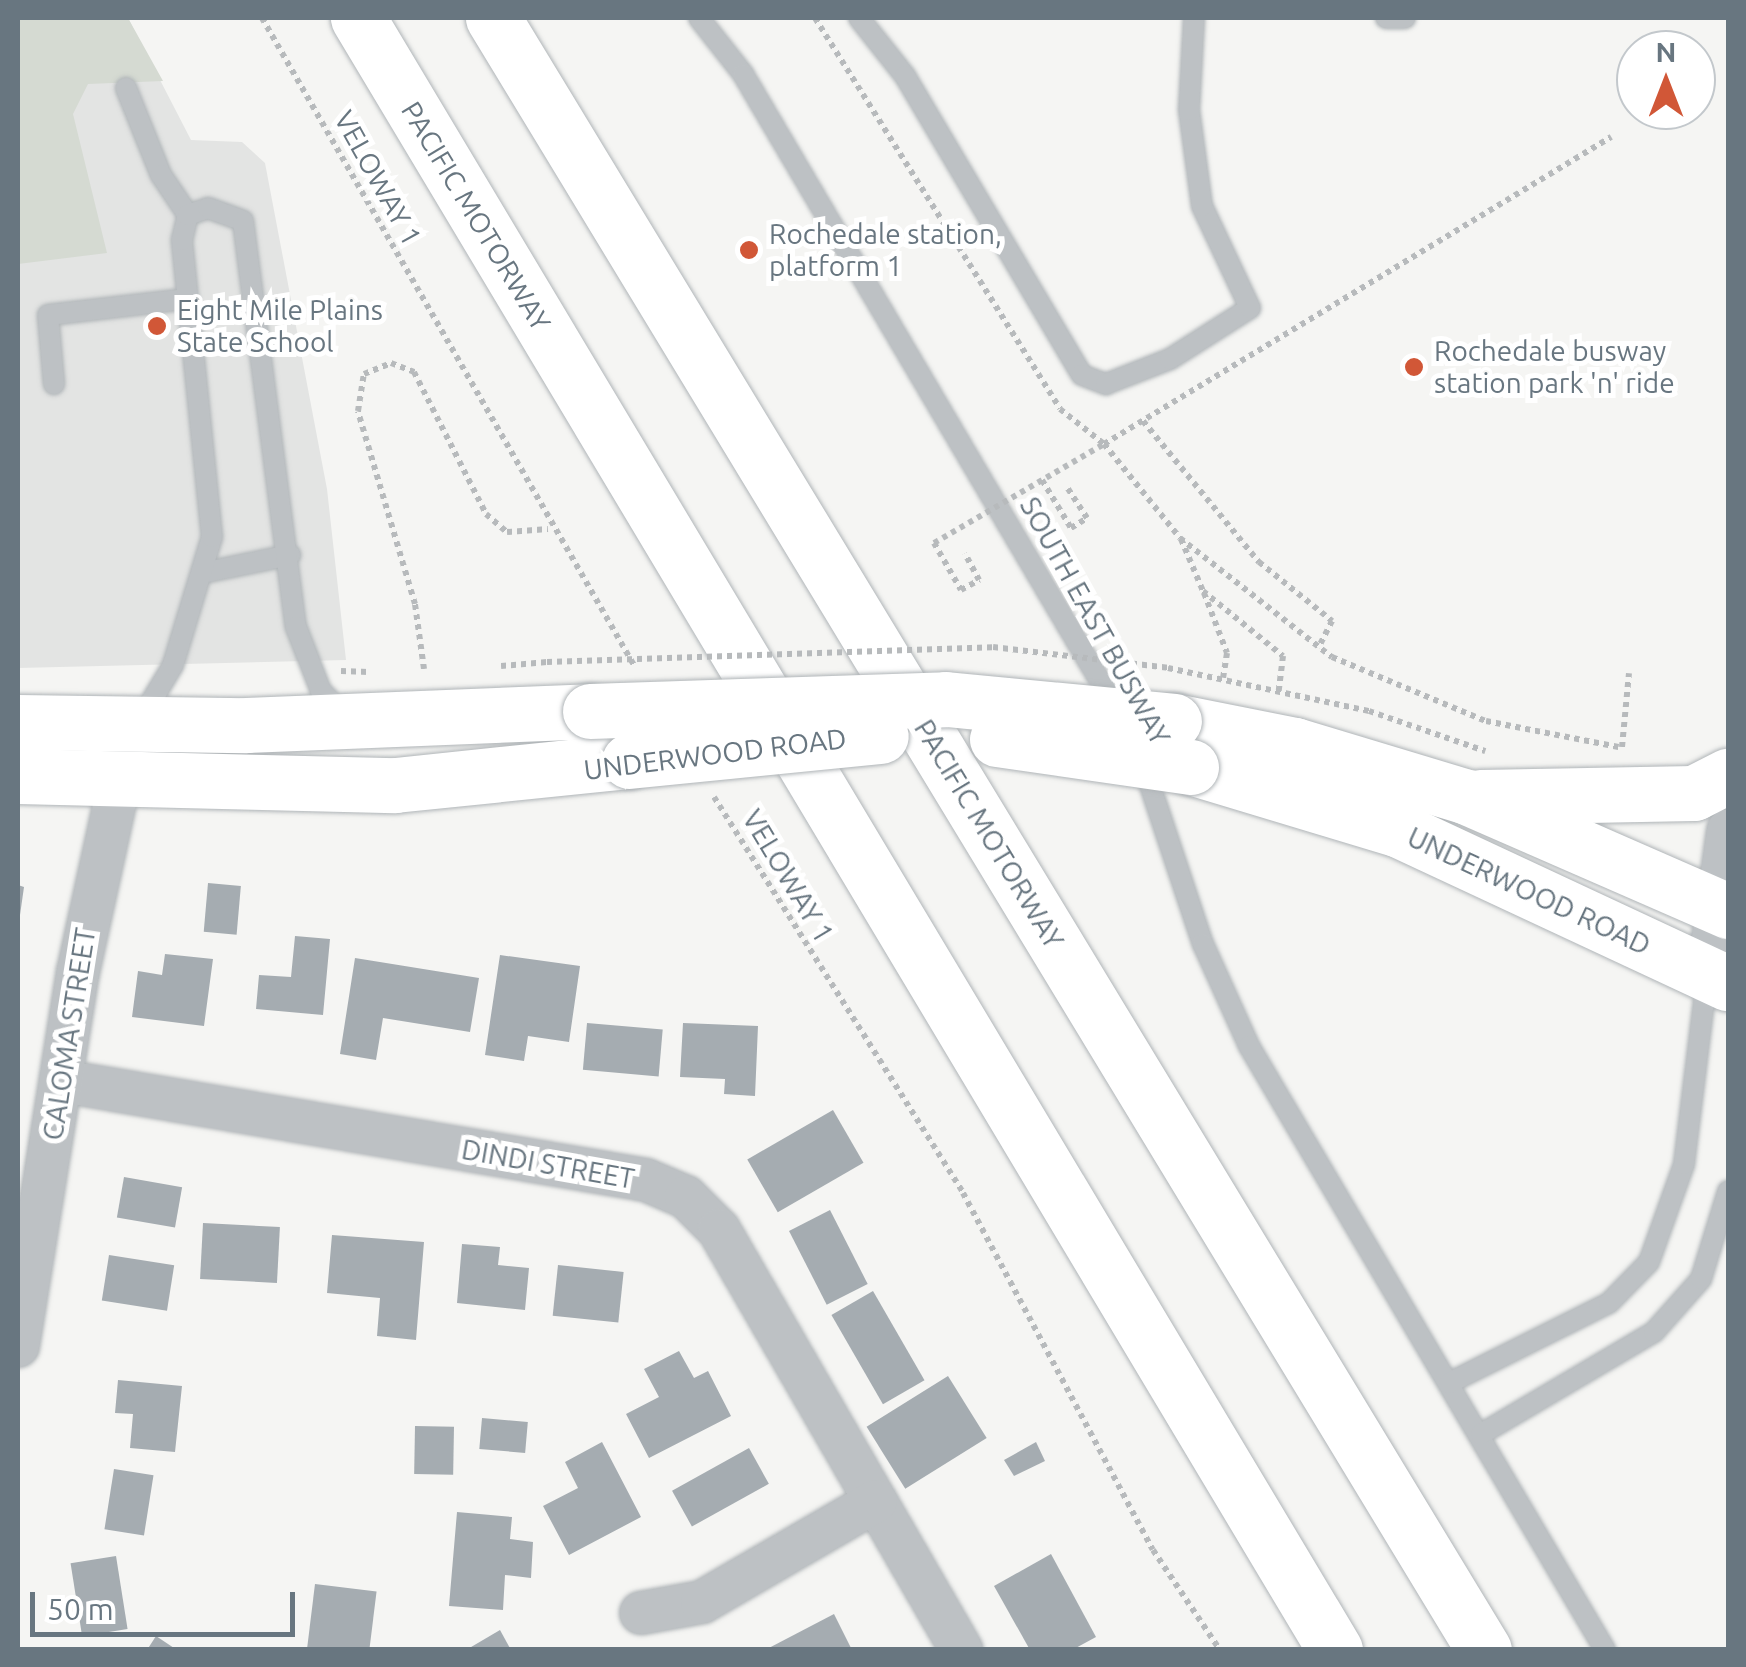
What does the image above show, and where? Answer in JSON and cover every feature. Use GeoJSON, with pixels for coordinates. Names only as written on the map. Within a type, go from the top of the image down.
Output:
{"type":"FeatureCollection","features":[{"type":"Feature","properties":{"kind":"main road","name":"PACIFIC MOTORWAY"},"geometry":{"type":"LineString","coordinates":[[358,18],[1336,1650]]}},
{"type":"Feature","properties":{"kind":"main road","name":"PACIFIC MOTORWAY"},"geometry":{"type":"LineString","coordinates":[[493,18],[1484,1650]]}},
{"type":"Feature","properties":{"kind":"main road","name":"UNDERWOOD ROAD"},"geometry":{"type":"LineString","coordinates":[[18,722],[352,723],[590,710],[946,699],[1178,718],[1296,744],[1468,798],[1722,908]]}},
{"type":"Feature","properties":{"kind":"main road","name":"UNDERWOOD ROAD"},"geometry":{"type":"LineString","coordinates":[[18,776],[114,783],[485,782],[629,761],[872,736],[1004,739],[1178,718],[1398,829],[1718,979]]}},
{"type":"Feature","properties":{"kind":"main road"},"geometry":{"type":"LineString","coordinates":[[1468,798],[1680,794],[1728,776]]}},
{"type":"Feature","properties":{"kind":"street","name":"CALOMA STREET"},"geometry":{"type":"LineString","coordinates":[[18,1346],[114,783],[136,725]]}},
{"type":"Feature","properties":{"kind":"street"},"geometry":{"type":"LineString","coordinates":[[1718,979],[1728,830]]}},
{"type":"Feature","properties":{"kind":"street","name":"DINDI STREET"},"geometry":{"type":"LineString","coordinates":[[62,1081],[646,1180],[686,1197],[719,1230],[961,1650]]}},
{"type":"Feature","properties":{"kind":"street"},"geometry":{"type":"LineString","coordinates":[[641,1613],[702,1602],[876,1501]]}},
{"type":"Feature","properties":{"kind":"lane","name":"SOUTH EAST BUSWAY"},"geometry":{"type":"LineString","coordinates":[[698,18],[743,74],[1086,651],[1138,750],[1203,944],[1250,1046],[1605,1650]]}},
{"type":"Feature","properties":{"kind":"lane"},"geometry":{"type":"LineString","coordinates":[[859,18],[905,76],[1082,376],[1106,384],[1131,378],[1250,308],[1202,206],[1189,110],[1194,18]]}},
{"type":"Feature","properties":{"kind":"lane"},"geometry":{"type":"LineString","coordinates":[[126,88],[161,175],[188,214],[187,298],[212,508],[207,572],[166,681],[136,725]]}},
{"type":"Feature","properties":{"kind":"lane"},"geometry":{"type":"LineString","coordinates":[[188,214],[220,208],[243,221],[302,650],[321,690],[352,723]]}},
{"type":"Feature","properties":{"kind":"lane"},"geometry":{"type":"LineString","coordinates":[[54,384],[48,315],[187,298]]}},
{"type":"Feature","properties":{"kind":"lane"},"geometry":{"type":"LineString","coordinates":[[207,572],[290,555]]}},
{"type":"Feature","properties":{"kind":"lane"},"geometry":{"type":"LineString","coordinates":[[1449,1383],[1609,1303],[1650,1262],[1684,1164],[1718,979]]}},
{"type":"Feature","properties":{"kind":"lane"},"geometry":{"type":"LineString","coordinates":[[1480,1434],[1654,1332],[1701,1279],[1728,1191]]}},
{"type":"Feature","properties":{"kind":"path","name":"VELOWAY 1"},"geometry":{"type":"LineString","coordinates":[[262,18],[548,528],[644,682]]}},
{"type":"Feature","properties":{"kind":"path"},"geometry":{"type":"LineString","coordinates":[[815,18],[1060,409],[1104,444],[1180,538],[1318,648],[1486,721],[1622,747]]}},
{"type":"Feature","properties":{"kind":"path"},"geometry":{"type":"LineString","coordinates":[[966,554],[979,580],[961,590],[934,543],[1143,421],[1611,136]]}},
{"type":"Feature","properties":{"kind":"path"},"geometry":{"type":"LineString","coordinates":[[424,670],[415,604],[358,411],[364,374],[377,363],[414,372],[486,514],[508,532],[548,528]]}},
{"type":"Feature","properties":{"kind":"path"},"geometry":{"type":"LineString","coordinates":[[1143,421],[1259,562],[1332,621],[1318,648]]}},
{"type":"Feature","properties":{"kind":"path"},"geometry":{"type":"LineString","coordinates":[[1042,480],[1070,528],[1087,518],[1068,489]]}},
{"type":"Feature","properties":{"kind":"path"},"geometry":{"type":"LineString","coordinates":[[547,662],[993,646],[1178,718],[1223,678],[1228,653],[1180,538]]}},
{"type":"Feature","properties":{"kind":"path"},"geometry":{"type":"LineString","coordinates":[[1204,592],[1284,656],[1279,690]]}},
{"type":"Feature","properties":{"kind":"path"},"geometry":{"type":"LineString","coordinates":[[1622,758],[1628,673]]}},
{"type":"Feature","properties":{"kind":"path"},"geometry":{"type":"LineString","coordinates":[[1223,678],[1279,690],[1504,756]]}},
{"type":"Feature","properties":{"kind":"path","name":"VELOWAY 1"},"geometry":{"type":"LineString","coordinates":[[705,783],[964,1193],[1153,1550],[1220,1650]]}},
{"type":"Feature","properties":{"kind":"shaded area","name":"Eight Mile Plains State School"},"geometry":{"type":"Polygon","coordinates":[[[18,18],[128,18],[191,140],[242,142],[265,163],[327,489],[346,660],[18,668],[18,18]]]}},
{"type":"Feature","properties":{"kind":"shaded area"},"geometry":{"type":"Polygon","coordinates":[[[18,18],[128,18],[163,81],[88,84],[73,114],[107,253],[18,264],[18,18]]]}},
{"type":"Feature","properties":{"kind":"building"},"geometry":{"type":"Polygon","coordinates":[[[208,883],[241,886],[237,935],[204,932],[208,883]]]}},
{"type":"Feature","properties":{"kind":"building"},"geometry":{"type":"Polygon","coordinates":[[[18,885],[24,887],[20,915],[18,914],[18,885]]]}},
{"type":"Feature","properties":{"kind":"building"},"geometry":{"type":"Polygon","coordinates":[[[295,936],[330,939],[323,1015],[256,1009],[259,975],[291,977],[295,936]]]}},
{"type":"Feature","properties":{"kind":"building"},"geometry":{"type":"Polygon","coordinates":[[[165,954],[213,959],[204,1026],[132,1017],[138,971],[162,975],[165,954]]]}},
{"type":"Feature","properties":{"kind":"building"},"geometry":{"type":"Polygon","coordinates":[[[500,955],[580,966],[569,1042],[528,1036],[524,1061],[485,1055],[500,955]]]}},
{"type":"Feature","properties":{"kind":"building"},"geometry":{"type":"Polygon","coordinates":[[[355,958],[479,978],[470,1032],[383,1018],[376,1060],[340,1054],[355,958]]]}},
{"type":"Feature","properties":{"kind":"building"},"geometry":{"type":"Polygon","coordinates":[[[587,1023],[663,1030],[659,1076],[583,1070],[587,1023]]]}},
{"type":"Feature","properties":{"kind":"building"},"geometry":{"type":"Polygon","coordinates":[[[683,1023],[758,1026],[755,1096],[724,1094],[725,1079],[680,1077],[683,1023]]]}},
{"type":"Feature","properties":{"kind":"building"},"geometry":{"type":"Polygon","coordinates":[[[833,1110],[863,1163],[778,1212],[747,1160],[833,1110]]]}},
{"type":"Feature","properties":{"kind":"building"},"geometry":{"type":"Polygon","coordinates":[[[124,1177],[182,1187],[175,1228],[117,1217],[124,1177]]]}},
{"type":"Feature","properties":{"kind":"building"},"geometry":{"type":"Polygon","coordinates":[[[830,1210],[868,1284],[827,1305],[789,1231],[830,1210]]]}},
{"type":"Feature","properties":{"kind":"building"},"geometry":{"type":"Polygon","coordinates":[[[203,1223],[280,1227],[277,1283],[200,1279],[203,1223]]]}},
{"type":"Feature","properties":{"kind":"building"},"geometry":{"type":"Polygon","coordinates":[[[332,1235],[424,1242],[416,1340],[377,1336],[380,1298],[327,1293],[332,1235]]]}},
{"type":"Feature","properties":{"kind":"building"},"geometry":{"type":"Polygon","coordinates":[[[462,1244],[500,1247],[498,1265],[529,1268],[525,1310],[457,1303],[462,1244]]]}},
{"type":"Feature","properties":{"kind":"building"},"geometry":{"type":"Polygon","coordinates":[[[109,1255],[174,1265],[167,1311],[102,1300],[109,1255]]]}},
{"type":"Feature","properties":{"kind":"building"},"geometry":{"type":"Polygon","coordinates":[[[558,1265],[624,1272],[618,1323],[553,1316],[558,1265]]]}},
{"type":"Feature","properties":{"kind":"building"},"geometry":{"type":"Polygon","coordinates":[[[873,1291],[925,1380],[883,1404],[831,1315],[873,1291]]]}},
{"type":"Feature","properties":{"kind":"building"},"geometry":{"type":"Polygon","coordinates":[[[679,1351],[694,1378],[708,1371],[731,1416],[649,1458],[626,1414],[659,1397],[644,1369],[679,1351]]]}},
{"type":"Feature","properties":{"kind":"building"},"geometry":{"type":"Polygon","coordinates":[[[948,1376],[987,1438],[905,1489],[867,1427],[948,1376]]]}},
{"type":"Feature","properties":{"kind":"building"},"geometry":{"type":"Polygon","coordinates":[[[118,1380],[182,1386],[175,1452],[130,1448],[133,1414],[115,1413],[118,1380]]]}},
{"type":"Feature","properties":{"kind":"building"},"geometry":{"type":"Polygon","coordinates":[[[482,1418],[528,1422],[525,1453],[479,1449],[482,1418]]]}},
{"type":"Feature","properties":{"kind":"building"},"geometry":{"type":"Polygon","coordinates":[[[415,1426],[454,1427],[453,1475],[414,1474],[415,1426]]]}},
{"type":"Feature","properties":{"kind":"building"},"geometry":{"type":"Polygon","coordinates":[[[602,1442],[641,1517],[569,1555],[543,1506],[578,1488],[565,1462],[602,1442]]]}},
{"type":"Feature","properties":{"kind":"building"},"geometry":{"type":"Polygon","coordinates":[[[1036,1442],[1045,1461],[1014,1476],[1004,1460],[1036,1442]]]}},
{"type":"Feature","properties":{"kind":"building"},"geometry":{"type":"Polygon","coordinates":[[[749,1448],[769,1484],[692,1527],[672,1491],[749,1448]]]}},
{"type":"Feature","properties":{"kind":"building"},"geometry":{"type":"Polygon","coordinates":[[[114,1469],[154,1475],[144,1536],[104,1529],[114,1469]]]}},
{"type":"Feature","properties":{"kind":"building"},"geometry":{"type":"Polygon","coordinates":[[[457,1512],[512,1517],[510,1539],[533,1542],[531,1578],[505,1575],[503,1610],[449,1606],[457,1512]]]}},
{"type":"Feature","properties":{"kind":"building"},"geometry":{"type":"Polygon","coordinates":[[[1051,1554],[1096,1637],[1072,1650],[1030,1650],[994,1586],[1051,1554]]]}},
{"type":"Feature","properties":{"kind":"building"},"geometry":{"type":"Polygon","coordinates":[[[116,1556],[128,1629],[82,1636],[71,1563],[116,1556]]]}},
{"type":"Feature","properties":{"kind":"building"},"geometry":{"type":"Polygon","coordinates":[[[315,1584],[377,1592],[369,1650],[307,1650],[315,1584]]]}},
{"type":"Feature","properties":{"kind":"building"},"geometry":{"type":"Polygon","coordinates":[[[834,1614],[852,1650],[765,1650],[834,1614]]]}},
{"type":"Feature","properties":{"kind":"building"},"geometry":{"type":"Polygon","coordinates":[[[500,1630],[511,1650],[466,1650],[500,1630]]]}},
{"type":"Feature","properties":{"kind":"building"},"geometry":{"type":"Polygon","coordinates":[[[156,1636],[177,1650],[147,1650],[156,1636]]]}},
{"type":"Feature","properties":{"kind":"place","name":"Rochedale station, platform 1"},"geometry":{"type":"Point","coordinates":[749,250]}},
{"type":"Feature","properties":{"kind":"place","name":"Eight Mile Plains State School"},"geometry":{"type":"Point","coordinates":[157,326]}},
{"type":"Feature","properties":{"kind":"place","name":"Rochedale busway station park 'n' ride"},"geometry":{"type":"Point","coordinates":[1414,367]}}]}
